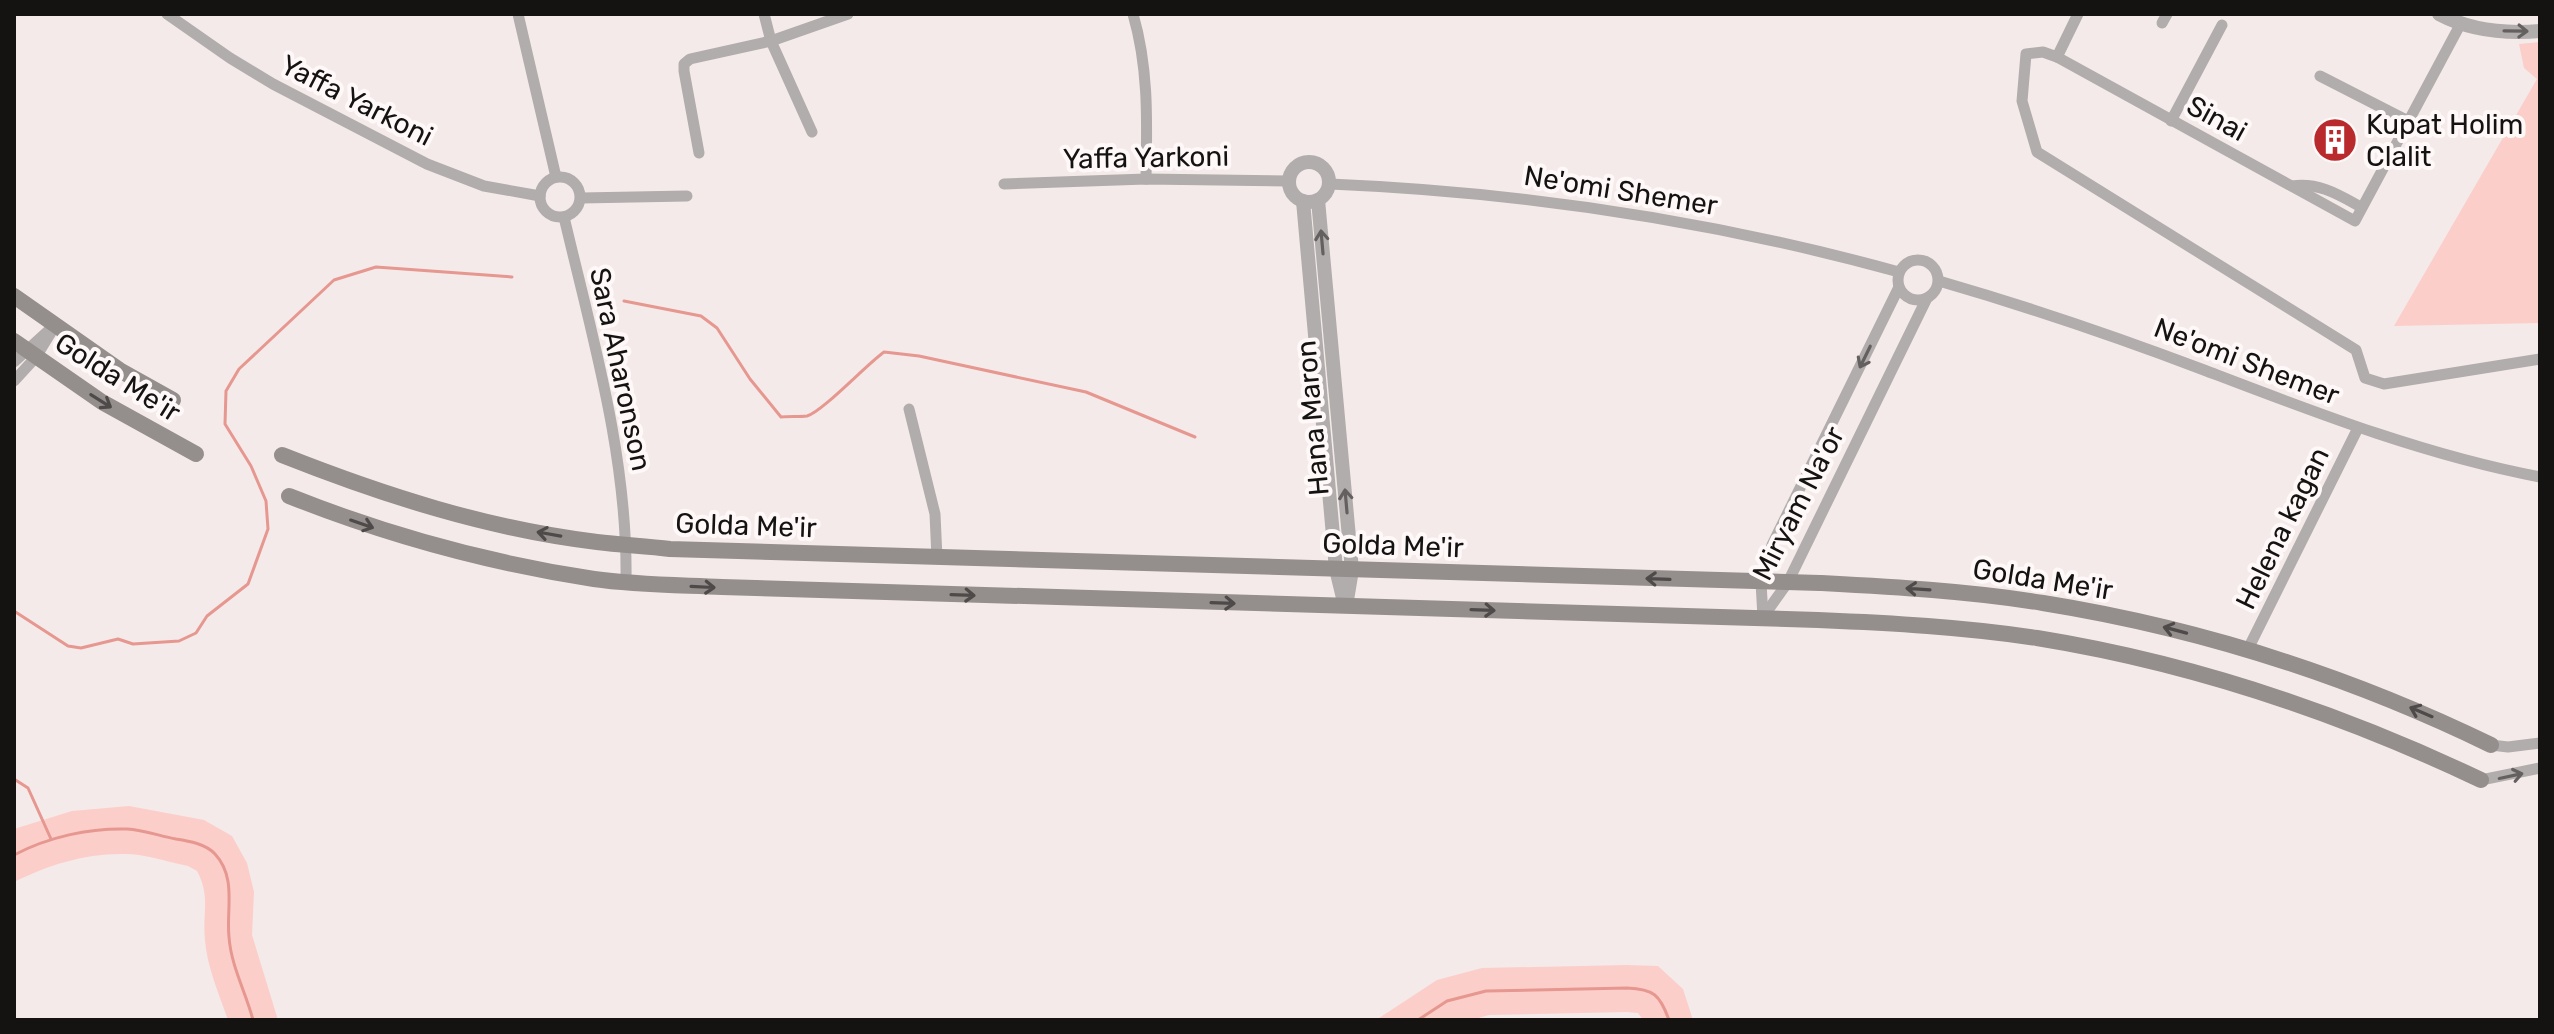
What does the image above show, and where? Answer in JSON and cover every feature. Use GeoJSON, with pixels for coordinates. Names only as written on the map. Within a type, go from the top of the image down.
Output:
{"type":"FeatureCollection","features":[{"type":"Feature","properties":{"kind":"main road","name":"Golda Me'ir"},"geometry":{"type":"LineString","coordinates":[[14,296],[121,371],[173,400]]}},
{"type":"Feature","properties":{"kind":"main road","name":"Golda Me'ir"},"geometry":{"type":"LineString","coordinates":[[23,353],[102,402],[196,454]]}},
{"type":"Feature","properties":{"kind":"main road","name":"Golda Me'ir"},"geometry":{"type":"LineString","coordinates":[[282,455],[432,507],[596,542],[723,551],[1788,582],[1920,589],[2028,601],[2148,623],[2248,649],[2375,693],[2491,745]]}},
{"type":"Feature","properties":{"kind":"main road"},"geometry":{"type":"LineString","coordinates":[[289,496],[377,529],[475,556],[597,579],[737,588],[1881,622],[1993,632],[2152,661],[2250,688],[2316,710],[2481,780]]}},
{"type":"Feature","properties":{"kind":"street","name":"Yaffa Yarkoni"},"geometry":{"type":"LineString","coordinates":[[167,14],[273,84],[427,164],[484,186],[540,196]]}},
{"type":"Feature","properties":{"kind":"street"},"geometry":{"type":"LineString","coordinates":[[518,14],[556,177]]}},
{"type":"Feature","properties":{"kind":"street"},"geometry":{"type":"LineString","coordinates":[[764,14],[771,41],[812,132]]}},
{"type":"Feature","properties":{"kind":"street"},"geometry":{"type":"LineString","coordinates":[[699,153],[688,105],[684,64],[690,59],[771,41],[848,14]]}},
{"type":"Feature","properties":{"kind":"street"},"geometry":{"type":"LineString","coordinates":[[1133,14],[1147,92],[1146,179]]}},
{"type":"Feature","properties":{"kind":"street"},"geometry":{"type":"LineString","coordinates":[[2078,14],[2057,57],[2043,52],[2026,54],[2022,101],[2037,152],[2356,350],[2365,378],[2384,384],[2540,359]]}},
{"type":"Feature","properties":{"kind":"street"},"geometry":{"type":"LineString","coordinates":[[2439,14],[2460,25],[2491,31],[2540,31]]}},
{"type":"Feature","properties":{"kind":"street"},"geometry":{"type":"LineString","coordinates":[[2171,121],[2222,25]]}},
{"type":"Feature","properties":{"kind":"street"},"geometry":{"type":"LineString","coordinates":[[2292,187],[2307,185],[2321,188],[2361,207],[2410,122],[2460,25]]}},
{"type":"Feature","properties":{"kind":"street","name":"Sinai"},"geometry":{"type":"LineString","coordinates":[[2057,57],[2355,221],[2361,207]]}},
{"type":"Feature","properties":{"kind":"street"},"geometry":{"type":"LineString","coordinates":[[2320,76],[2410,122]]}},
{"type":"Feature","properties":{"kind":"street"},"geometry":{"type":"LineString","coordinates":[[1311,162],[1325,168],[1330,184],[1328,191],[1311,201],[1294,196],[1289,181],[1296,167],[1311,162]]}},
{"type":"Feature","properties":{"kind":"street"},"geometry":{"type":"LineString","coordinates":[[556,177],[569,179],[576,184],[581,198],[574,212],[564,217],[551,215],[545,210],[540,196],[547,182],[556,177]]}},
{"type":"Feature","properties":{"kind":"street","name":"Yaffa Yarkoni"},"geometry":{"type":"LineString","coordinates":[[1004,184],[1146,179],[1289,181]]}},
{"type":"Feature","properties":{"kind":"street","name":"Ne'omi Shemer"},"geometry":{"type":"LineString","coordinates":[[1330,184],[1478,194],[1664,219],[1823,251],[1899,272]]}},
{"type":"Feature","properties":{"kind":"street"},"geometry":{"type":"LineString","coordinates":[[581,198],[687,196]]}},
{"type":"Feature","properties":{"kind":"street","name":"Hana Maron"},"geometry":{"type":"LineString","coordinates":[[1311,201],[1346,606]]}},
{"type":"Feature","properties":{"kind":"street","name":"Sara Aharonson"},"geometry":{"type":"LineString","coordinates":[[564,217],[616,448],[626,544],[626,581]]}},
{"type":"Feature","properties":{"kind":"street"},"geometry":{"type":"LineString","coordinates":[[1920,259],[1934,266],[1939,281],[1937,289],[1927,298],[1917,300],[1909,298],[1899,287],[1899,272],[1905,264],[1920,259]]}},
{"type":"Feature","properties":{"kind":"street","name":"Ne'omi Shemer"},"geometry":{"type":"LineString","coordinates":[[1939,281],[2120,338],[2358,428],[2445,455],[2540,477]]}},
{"type":"Feature","properties":{"kind":"street","name":"Miryam Na'or"},"geometry":{"type":"LineString","coordinates":[[1763,618],[1761,582],[1772,545],[1899,287]]}},
{"type":"Feature","properties":{"kind":"street","name":"Miryam Na'or"},"geometry":{"type":"LineString","coordinates":[[1763,618],[1788,582],[1927,298]]}},
{"type":"Feature","properties":{"kind":"street"},"geometry":{"type":"LineString","coordinates":[[14,381],[23,353],[55,326]]}},
{"type":"Feature","properties":{"kind":"street"},"geometry":{"type":"LineString","coordinates":[[909,409],[935,514],[937,558]]}},
{"type":"Feature","properties":{"kind":"street","name":"Helena kagan"},"geometry":{"type":"LineString","coordinates":[[2248,649],[2358,428]]}},
{"type":"Feature","properties":{"kind":"street"},"geometry":{"type":"LineString","coordinates":[[2491,745],[2508,747],[2540,743]]}},
{"type":"Feature","properties":{"kind":"street"},"geometry":{"type":"LineString","coordinates":[[2481,780],[2540,768]]}},
{"type":"Feature","properties":{"kind":"shaded area"},"geometry":{"type":"Polygon","coordinates":[[[2540,42],[2540,323],[2394,326],[2537,79],[2524,68],[2519,44],[2540,42]]]}},
{"type":"Feature","properties":{"kind":"shaded area"},"geometry":{"type":"Polygon","coordinates":[[[129,806],[204,820],[232,836],[247,863],[254,892],[252,935],[278,1020],[228,1020],[206,950],[204,889],[197,871],[188,866],[140,855],[110,854],[68,861],[14,882],[14,829],[72,811],[129,806]]]}},
{"type":"Feature","properties":{"kind":"shaded area"},"geometry":{"type":"Polygon","coordinates":[[[1658,966],[1683,989],[1693,1020],[1643,1020],[1638,1013],[1627,1012],[1489,1015],[1471,1020],[1376,1020],[1437,980],[1482,968],[1658,966]]]}},
{"type":"Feature","properties":{"kind":"waterway"},"geometry":{"type":"LineString","coordinates":[[14,611],[68,646],[81,648],[118,639],[133,644],[179,641],[196,633],[207,616],[248,584],[268,529],[266,501],[251,466],[225,424],[226,391],[239,369],[334,280],[376,267],[512,277]]}},
{"type":"Feature","properties":{"kind":"waterway"},"geometry":{"type":"LineString","coordinates":[[624,301],[701,316],[717,328],[750,379],[781,417],[814,413],[884,352],[919,356],[1086,392],[1195,437]]}},
{"type":"Feature","properties":{"kind":"waterway"},"geometry":{"type":"LineString","coordinates":[[14,779],[28,788],[51,839]]}},
{"type":"Feature","properties":{"kind":"waterway"},"geometry":{"type":"LineString","coordinates":[[14,855],[55,839],[113,829],[145,832],[207,848],[222,863],[226,873],[230,948],[253,1020]]}},
{"type":"Feature","properties":{"kind":"waterway"},"geometry":{"type":"LineString","coordinates":[[1418,1020],[1447,1001],[1486,991],[1627,988],[1655,995],[1669,1020]]}},
{"type":"Feature","properties":{"kind":"place","name":"Kupat Holim Clalit"},"geometry":{"type":"Point","coordinates":[2335,140]}}]}
